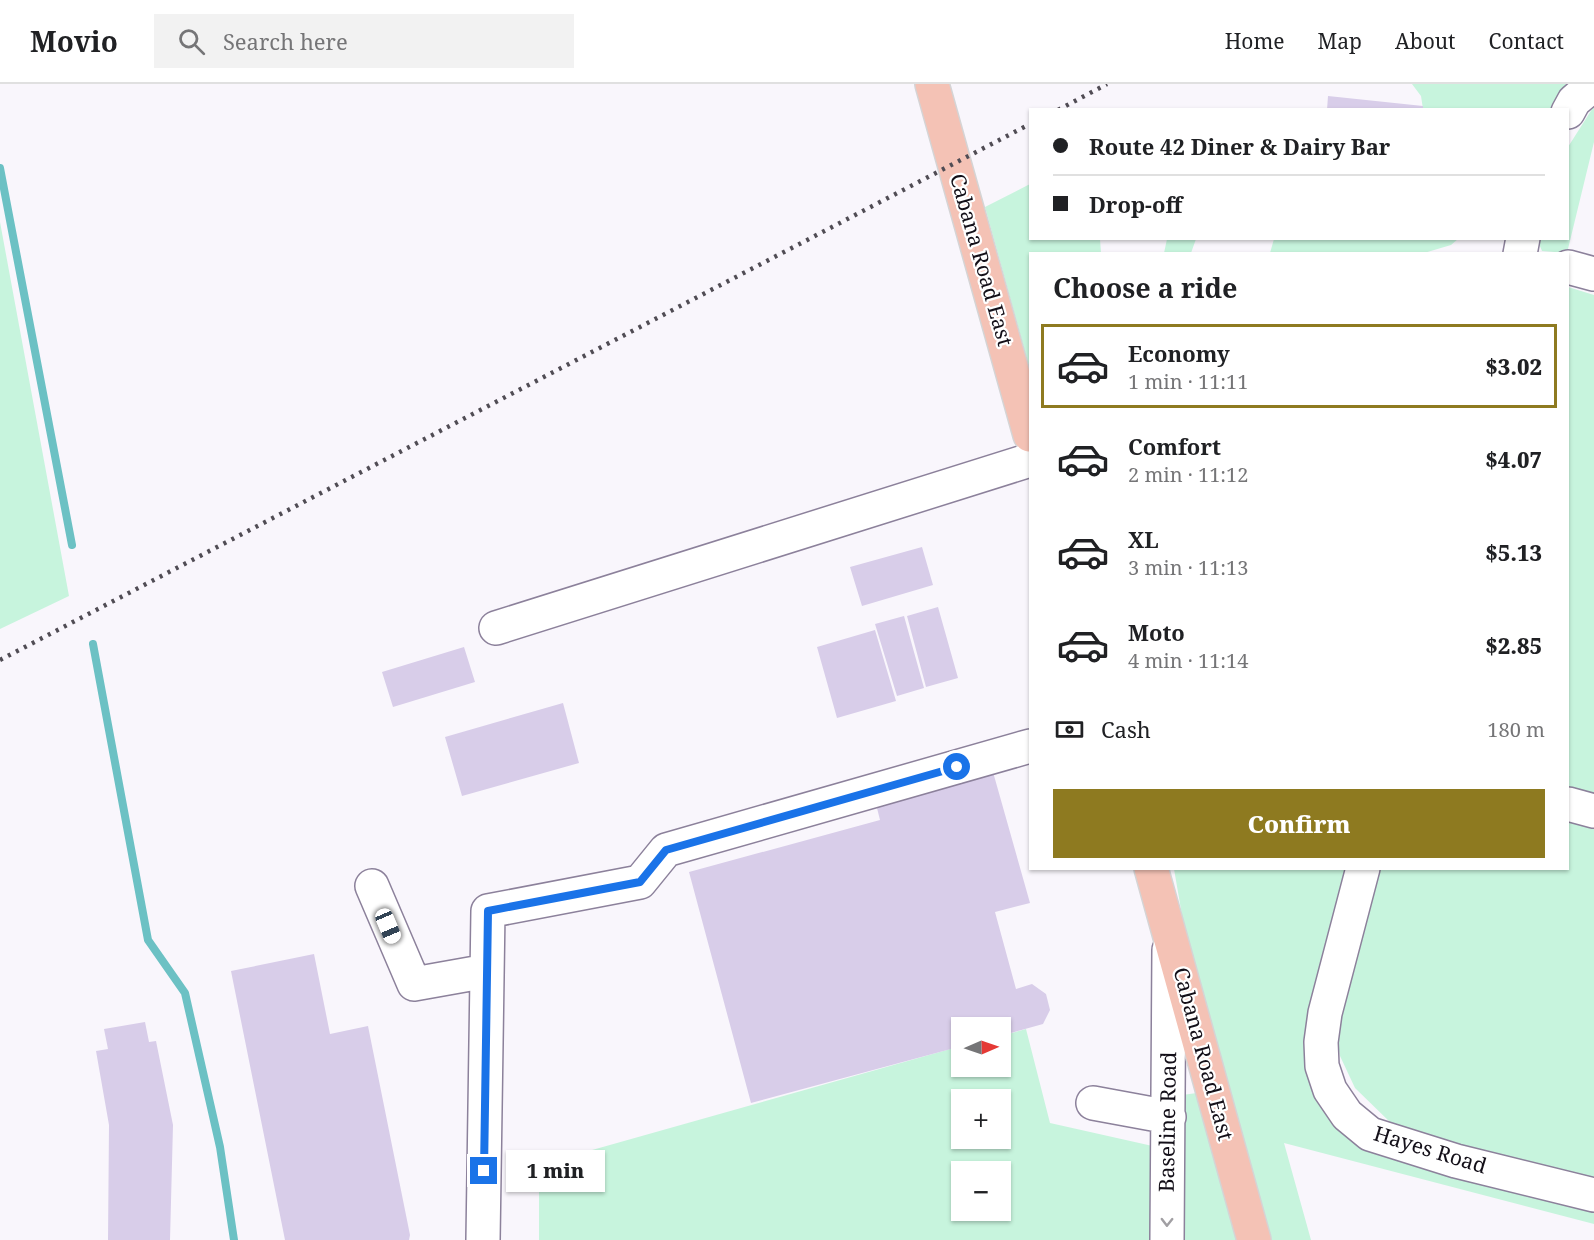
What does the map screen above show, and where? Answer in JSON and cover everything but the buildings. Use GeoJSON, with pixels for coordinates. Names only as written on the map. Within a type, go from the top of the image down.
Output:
{"type":"FeatureCollection","features":[{"type":"Feature","properties":{"kind":"main road","name":"Cabana Road East"},"geometry":{"type":"LineString","coordinates":[[932,84],[1029,431]]}},
{"type":"Feature","properties":{"kind":"main road","name":"Cabana Road East"},"geometry":{"type":"LineString","coordinates":[[1152,870],[1254,1240]]}},
{"type":"Feature","properties":{"kind":"street"},"geometry":{"type":"LineString","coordinates":[[1569,110],[1574,101],[1594,84]]}},
{"type":"Feature","properties":{"kind":"street"},"geometry":{"type":"LineString","coordinates":[[1569,267],[1594,274]]}},
{"type":"Feature","properties":{"kind":"street"},"geometry":{"type":"LineString","coordinates":[[496,628],[1029,460]]}},
{"type":"Feature","properties":{"kind":"street"},"geometry":{"type":"LineString","coordinates":[[483,1240],[488,911],[640,882],[666,850],[1029,746]]}},
{"type":"Feature","properties":{"kind":"street"},"geometry":{"type":"LineString","coordinates":[[1569,804],[1594,811]]}},
{"type":"Feature","properties":{"kind":"street","name":"Hayes Road"},"geometry":{"type":"LineString","coordinates":[[1362,870],[1325,1013],[1321,1042],[1322,1066],[1330,1090],[1341,1107],[1370,1134],[1456,1161],[1594,1195]]}},
{"type":"Feature","properties":{"kind":"street"},"geometry":{"type":"LineString","coordinates":[[372,886],[414,984],[487,971]]}},
{"type":"Feature","properties":{"kind":"street","name":"Baseline Road"},"geometry":{"type":"LineString","coordinates":[[1167,1240],[1169,933]]}},
{"type":"Feature","properties":{"kind":"street"},"geometry":{"type":"LineString","coordinates":[[1093,1103],[1169,1117]]}},
{"type":"Feature","properties":{"kind":"green space"},"geometry":{"type":"Polygon","coordinates":[[[1412,84],[1572,84],[1559,95],[1552,108],[1423,108],[1421,96],[1412,84]]]}},
{"type":"Feature","properties":{"kind":"green space"},"geometry":{"type":"Polygon","coordinates":[[[1594,106],[1594,142],[1567,252],[1542,251],[1537,240],[1569,240],[1569,145],[1594,106]]]}},
{"type":"Feature","properties":{"kind":"green space"},"geometry":{"type":"Polygon","coordinates":[[[1029,185],[1029,240],[1100,240],[1101,252],[1029,252],[1029,366],[985,207],[1029,185]]]}},
{"type":"Feature","properties":{"kind":"green space"},"geometry":{"type":"Polygon","coordinates":[[[0,222],[69,596],[0,629],[0,222]]]}},
{"type":"Feature","properties":{"kind":"green space"},"geometry":{"type":"Polygon","coordinates":[[[1167,240],[1196,240],[1191,252],[1164,252],[1167,240]]]}},
{"type":"Feature","properties":{"kind":"green space"},"geometry":{"type":"Polygon","coordinates":[[[1273,240],[1457,240],[1451,245],[1427,252],[1270,252],[1273,240]]]}},
{"type":"Feature","properties":{"kind":"green space"},"geometry":{"type":"Polygon","coordinates":[[[1569,287],[1594,295],[1594,794],[1569,788],[1569,287]]]}},
{"type":"Feature","properties":{"kind":"green space"},"geometry":{"type":"Polygon","coordinates":[[[1569,816],[1594,823],[1594,1182],[1466,1151],[1392,1124],[1355,1088],[1340,1056],[1334,1017],[1373,870],[1569,870],[1569,816]]]}},
{"type":"Feature","properties":{"kind":"green space"},"geometry":{"type":"Polygon","coordinates":[[[1174,870],[1350,870],[1328,1108],[1594,1204],[1594,1224],[1284,1143],[1311,1240],[1272,1240],[1183,921],[1174,870]]]}},
{"type":"Feature","properties":{"kind":"green space"},"geometry":{"type":"Polygon","coordinates":[[[1026,1029],[1050,1123],[1157,1147],[1155,1240],[539,1240],[539,1165],[951,1049],[951,1077],[1011,1077],[1011,1033],[1026,1029]]]}},
{"type":"Feature","properties":{"kind":"green space"},"geometry":{"type":"Polygon","coordinates":[[[1197,1093],[1238,1240],[1180,1240],[1182,1095],[1197,1093]]]}},
{"type":"Feature","properties":{"kind":"waterway"},"geometry":{"type":"LineString","coordinates":[[0,168],[72,545]]}},
{"type":"Feature","properties":{"kind":"waterway"},"geometry":{"type":"LineString","coordinates":[[93,644],[148,940],[185,993],[220,1147],[234,1240]]}},
{"type":"Feature","properties":{"kind":"railway"},"geometry":{"type":"LineString","coordinates":[[1062,108],[1107,84]]}},
{"type":"Feature","properties":{"kind":"railway"},"geometry":{"type":"LineString","coordinates":[[0,660],[1029,125]]}},
{"type":"Feature","properties":{"kind":"route"},"geometry":{"type":"LineString","coordinates":[[484,1171],[488,911],[640,882],[666,850],[957,767]]}}]}
